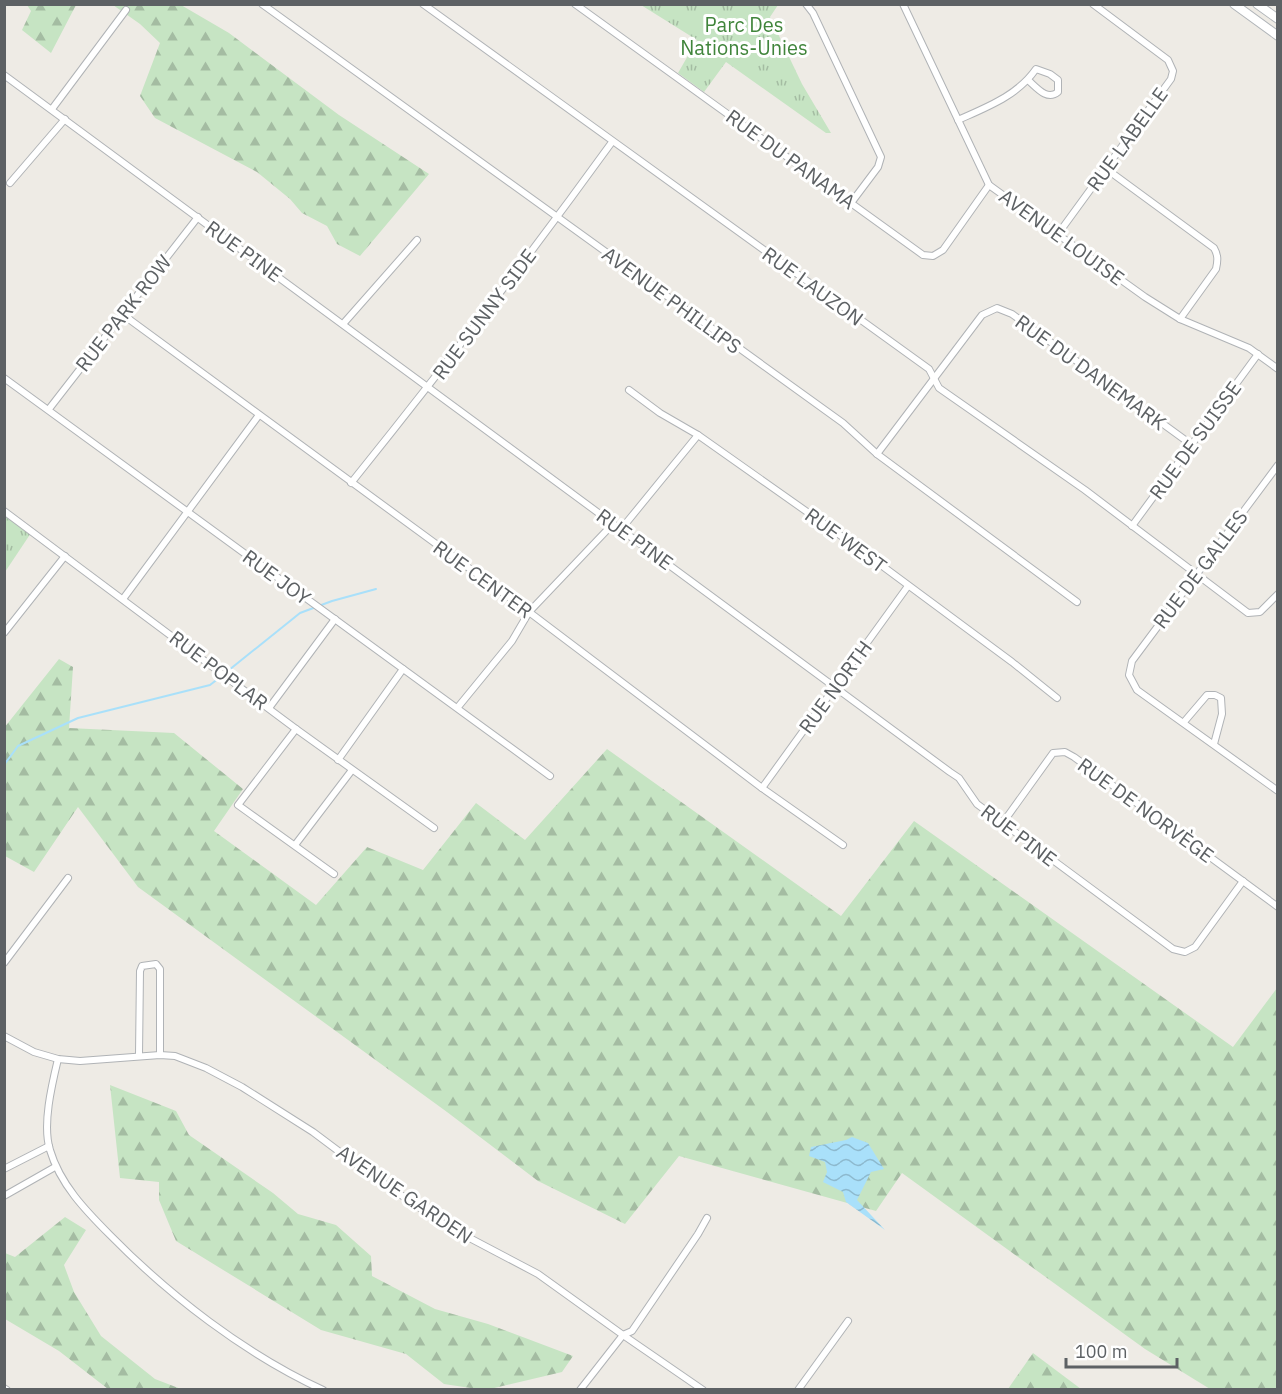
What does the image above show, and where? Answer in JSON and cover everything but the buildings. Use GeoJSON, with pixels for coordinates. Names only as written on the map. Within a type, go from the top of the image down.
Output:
{"type":"FeatureCollection","features":[{"type":"Feature","properties":{"kind":"main road"},"geometry":{"type":"LineString","coordinates":[[1234,4],[1278,36]]}},
{"type":"Feature","properties":{"kind":"main road"},"geometry":{"type":"LineString","coordinates":[[1257,4],[1278,19]]}},
{"type":"Feature","properties":{"kind":"street","name":"AVENUE PHILLIPS"},"geometry":{"type":"LineString","coordinates":[[262,4],[843,423],[877,454],[1077,602]]}},
{"type":"Feature","properties":{"kind":"street","name":"RUE LAUZON"},"geometry":{"type":"LineString","coordinates":[[423,4],[931,370],[939,388],[1085,490],[1248,613],[1260,612],[1278,594]]}},
{"type":"Feature","properties":{"kind":"street","name":"RUE DU PANAMA"},"geometry":{"type":"LineString","coordinates":[[575,4],[923,255],[933,256],[943,250],[989,185]]}},
{"type":"Feature","properties":{"kind":"street"},"geometry":{"type":"LineString","coordinates":[[806,4],[813,13],[881,157],[878,166],[851,202]]}},
{"type":"Feature","properties":{"kind":"street","name":"AVENUE LOUISE"},"geometry":{"type":"LineString","coordinates":[[903,4],[989,185],[1145,297],[1180,319],[1249,348],[1278,369]]}},
{"type":"Feature","properties":{"kind":"street","name":"RUE LABELLE"},"geometry":{"type":"LineString","coordinates":[[1058,234],[1171,79],[1173,71],[1168,60],[1093,4]]}},
{"type":"Feature","properties":{"kind":"street"},"geometry":{"type":"LineString","coordinates":[[52,109],[126,10]]}},
{"type":"Feature","properties":{"kind":"street"},"geometry":{"type":"LineString","coordinates":[[958,120],[1003,100],[1028,80],[1036,69],[1058,80],[1058,92],[1054,95],[1047,95],[1028,80]]}},
{"type":"Feature","properties":{"kind":"street","name":"RUE PINE"},"geometry":{"type":"LineString","coordinates":[[4,75],[959,778],[977,804],[1002,824],[1178,951],[1188,951],[1195,947],[1243,881]]}},
{"type":"Feature","properties":{"kind":"street"},"geometry":{"type":"LineString","coordinates":[[9,183],[65,119]]}},
{"type":"Feature","properties":{"kind":"street","name":"RUE SUNNY SIDE"},"geometry":{"type":"LineString","coordinates":[[351,483],[558,218],[612,142]]}},
{"type":"Feature","properties":{"kind":"street"},"geometry":{"type":"LineString","coordinates":[[1105,168],[1214,248],[1217,253],[1216,269],[1180,319]]}},
{"type":"Feature","properties":{"kind":"street","name":"RUE PARK ROW"},"geometry":{"type":"LineString","coordinates":[[50,409],[198,217]]}},
{"type":"Feature","properties":{"kind":"street"},"geometry":{"type":"LineString","coordinates":[[343,324],[417,240]]}},
{"type":"Feature","properties":{"kind":"street","name":"RUE DU DANEMARK"},"geometry":{"type":"LineString","coordinates":[[877,454],[982,315],[997,308],[1012,314],[1192,445]]}},
{"type":"Feature","properties":{"kind":"street","name":"RUE CENTER"},"geometry":{"type":"LineString","coordinates":[[122,314],[529,612],[762,788],[843,845]]}},
{"type":"Feature","properties":{"kind":"street","name":"RUE DE SUISSE"},"geometry":{"type":"LineString","coordinates":[[1132,526],[1258,354]]}},
{"type":"Feature","properties":{"kind":"street","name":"RUE JOY"},"geometry":{"type":"LineString","coordinates":[[4,378],[50,409],[550,776]]}},
{"type":"Feature","properties":{"kind":"street","name":"RUE WEST"},"geometry":{"type":"LineString","coordinates":[[629,390],[660,413],[698,435],[854,545],[1058,698]]}},
{"type":"Feature","properties":{"kind":"street"},"geometry":{"type":"LineString","coordinates":[[123,599],[259,415]]}},
{"type":"Feature","properties":{"kind":"street"},"geometry":{"type":"LineString","coordinates":[[458,707],[512,641],[529,612],[608,529],[627,522],[698,435]]}},
{"type":"Feature","properties":{"kind":"street","name":"RUE DE GALLES"},"geometry":{"type":"LineString","coordinates":[[1184,722],[1137,690],[1129,675],[1132,661],[1277,469]]}},
{"type":"Feature","properties":{"kind":"street","name":"RUE POPLAR"},"geometry":{"type":"LineString","coordinates":[[4,510],[296,729],[434,828]]}},
{"type":"Feature","properties":{"kind":"street"},"geometry":{"type":"LineString","coordinates":[[4,633],[64,556]]}},
{"type":"Feature","properties":{"kind":"street","name":"RUE NORTH"},"geometry":{"type":"LineString","coordinates":[[762,788],[908,586]]}},
{"type":"Feature","properties":{"kind":"street"},"geometry":{"type":"LineString","coordinates":[[269,708],[335,619]]}},
{"type":"Feature","properties":{"kind":"street"},"geometry":{"type":"LineString","coordinates":[[338,760],[403,669]]}},
{"type":"Feature","properties":{"kind":"street"},"geometry":{"type":"LineString","coordinates":[[1214,744],[1222,714],[1221,698],[1207,695],[1184,722],[1278,791]]}},
{"type":"Feature","properties":{"kind":"street"},"geometry":{"type":"LineString","coordinates":[[296,729],[238,805],[334,874]]}},
{"type":"Feature","properties":{"kind":"street","name":"RUE DE NORVÈGE"},"geometry":{"type":"LineString","coordinates":[[1002,824],[1053,753],[1065,752],[1278,907]]}},
{"type":"Feature","properties":{"kind":"street"},"geometry":{"type":"LineString","coordinates":[[295,845],[352,770]]}},
{"type":"Feature","properties":{"kind":"street"},"geometry":{"type":"LineString","coordinates":[[4,963],[68,878]]}},
{"type":"Feature","properties":{"kind":"street"},"geometry":{"type":"LineString","coordinates":[[139,1055],[140,971],[142,966],[151,964],[156,964],[160,969],[160,1055]]}},
{"type":"Feature","properties":{"kind":"street","name":"AVENUE GARDEN"},"geometry":{"type":"LineString","coordinates":[[4,1036],[34,1052],[58,1059],[80,1061],[139,1055],[175,1056],[242,1087],[313,1132],[444,1226],[538,1274],[703,1389]]}},
{"type":"Feature","properties":{"kind":"street"},"geometry":{"type":"LineString","coordinates":[[58,1059],[48,1119],[48,1146],[55,1167],[71,1193],[100,1225],[164,1286],[240,1343],[323,1389]]}},
{"type":"Feature","properties":{"kind":"street"},"geometry":{"type":"LineString","coordinates":[[4,1169],[48,1146]]}},
{"type":"Feature","properties":{"kind":"street"},"geometry":{"type":"LineString","coordinates":[[4,1196],[55,1167]]}},
{"type":"Feature","properties":{"kind":"street"},"geometry":{"type":"LineString","coordinates":[[580,1389],[623,1335],[632,1331],[707,1218]]}},
{"type":"Feature","properties":{"kind":"street"},"geometry":{"type":"LineString","coordinates":[[798,1389],[848,1321]]}},
{"type":"Feature","properties":{"kind":"green space"},"geometry":{"type":"Polygon","coordinates":[[[27,5],[76,5],[51,53],[22,30],[31,11],[27,5]]]}},
{"type":"Feature","properties":{"kind":"green space"},"geometry":{"type":"Polygon","coordinates":[[[113,5],[181,5],[229,33],[339,115],[429,174],[360,256],[337,244],[327,226],[302,213],[290,199],[257,172],[155,118],[140,96],[160,43],[140,24],[113,5]]]}},
{"type":"Feature","properties":{"kind":"green space","name":"Parc Des Nations-Unies"},"geometry":{"type":"Polygon","coordinates":[[[641,5],[778,5],[770,17],[802,84],[831,133],[826,133],[726,62],[704,92],[678,73],[697,40],[641,5]]]}},
{"type":"Feature","properties":{"kind":"green space"},"geometry":{"type":"Polygon","coordinates":[[[5,514],[31,533],[5,572],[5,514]]]}},
{"type":"Feature","properties":{"kind":"green space"},"geometry":{"type":"Polygon","coordinates":[[[59,659],[73,667],[69,728],[174,733],[243,789],[214,831],[316,905],[367,847],[423,870],[476,803],[525,840],[607,749],[841,916],[914,821],[1233,1047],[1277,988],[1277,1389],[1210,1389],[1145,1349],[902,1173],[876,1211],[679,1156],[625,1224],[538,1181],[138,887],[78,807],[34,872],[5,856],[4,728],[59,659]]]}},
{"type":"Feature","properties":{"kind":"green space"},"geometry":{"type":"Polygon","coordinates":[[[110,1085],[176,1111],[189,1135],[273,1193],[298,1214],[336,1225],[371,1256],[372,1276],[435,1309],[488,1324],[573,1356],[562,1372],[490,1389],[477,1389],[444,1384],[406,1354],[321,1330],[176,1241],[159,1200],[159,1182],[120,1178],[110,1085]]]}},
{"type":"Feature","properties":{"kind":"green space"},"geometry":{"type":"Polygon","coordinates":[[[65,1217],[86,1230],[64,1265],[74,1292],[101,1336],[155,1379],[181,1389],[108,1389],[59,1351],[5,1319],[5,1253],[15,1257],[65,1217]]]}},
{"type":"Feature","properties":{"kind":"green space"},"geometry":{"type":"Polygon","coordinates":[[[1033,1353],[1081,1389],[1008,1389],[1033,1353]]]}},
{"type":"Feature","properties":{"kind":"water"},"geometry":{"type":"Polygon","coordinates":[[[852,1137],[868,1143],[884,1169],[871,1172],[857,1200],[885,1230],[846,1202],[843,1192],[823,1182],[827,1172],[825,1162],[809,1156],[811,1147],[852,1137]]]}},
{"type":"Feature","properties":{"kind":"waterway"},"geometry":{"type":"LineString","coordinates":[[229,670],[300,613],[332,601],[376,589]]}},
{"type":"Feature","properties":{"kind":"waterway"},"geometry":{"type":"LineString","coordinates":[[4,765],[18,746],[78,718],[210,685],[219,678]]}}]}
